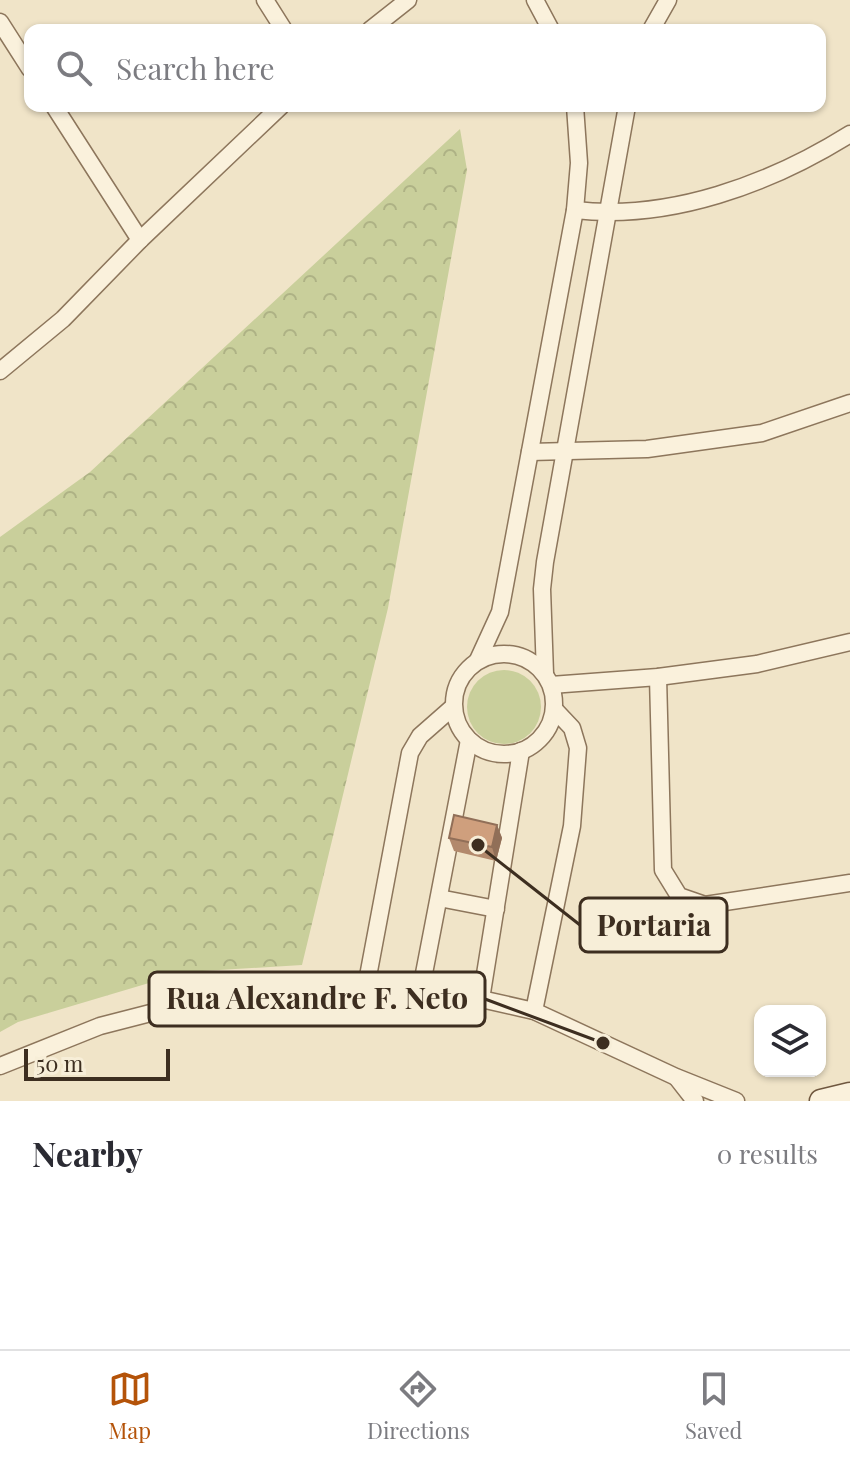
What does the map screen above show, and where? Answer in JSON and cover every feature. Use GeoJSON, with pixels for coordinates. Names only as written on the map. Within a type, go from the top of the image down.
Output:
{"type":"FeatureCollection","features":[{"type":"Feature","properties":{"kind":"street"},"geometry":{"type":"LineString","coordinates":[[265,0],[280,24]]}},
{"type":"Feature","properties":{"kind":"street"},"geometry":{"type":"LineString","coordinates":[[378,24],[408,0]]}},
{"type":"Feature","properties":{"kind":"street"},"geometry":{"type":"LineString","coordinates":[[535,0],[548,24]]}},
{"type":"Feature","properties":{"kind":"street"},"geometry":{"type":"LineString","coordinates":[[654,24],[668,0]]}},
{"type":"Feature","properties":{"kind":"street"},"geometry":{"type":"LineString","coordinates":[[0,22],[24,60]]}},
{"type":"Feature","properties":{"kind":"street"},"geometry":{"type":"LineString","coordinates":[[58,112],[140,240]]}},
{"type":"Feature","properties":{"kind":"street"},"geometry":{"type":"LineString","coordinates":[[0,371],[63,319],[140,240],[275,112]]}},
{"type":"Feature","properties":{"kind":"street"},"geometry":{"type":"LineString","coordinates":[[555,710],[549,727],[537,742],[521,751],[494,753],[480,749],[469,740],[458,725],[453,707],[456,689],[464,673],[478,660],[500,612],[575,210],[579,163],[575,112]]}},
{"type":"Feature","properties":{"kind":"street"},"geometry":{"type":"LineString","coordinates":[[534,1011],[572,826],[578,748],[572,728],[555,710],[548,680],[542,589],[626,112]]}},
{"type":"Feature","properties":{"kind":"street"},"geometry":{"type":"LineString","coordinates":[[575,210],[607,214],[695,202],[746,185],[820,152],[850,134]]}},
{"type":"Feature","properties":{"kind":"street"},"geometry":{"type":"LineString","coordinates":[[530,452],[647,449],[762,433],[850,403]]}},
{"type":"Feature","properties":{"kind":"street"},"geometry":{"type":"LineString","coordinates":[[548,680],[658,677],[757,664],[850,642]]}},
{"type":"Feature","properties":{"kind":"street"},"geometry":{"type":"LineString","coordinates":[[478,660],[496,654],[515,654],[532,661],[548,680]]}},
{"type":"Feature","properties":{"kind":"street"},"geometry":{"type":"LineString","coordinates":[[658,677],[663,870],[679,896],[705,905],[850,883]]}},
{"type":"Feature","properties":{"kind":"street"},"geometry":{"type":"LineString","coordinates":[[366,987],[410,753],[420,736],[453,707]]}},
{"type":"Feature","properties":{"kind":"street"},"geometry":{"type":"LineString","coordinates":[[421,989],[469,740]]}},
{"type":"Feature","properties":{"kind":"street"},"geometry":{"type":"LineString","coordinates":[[481,999],[521,751]]}},
{"type":"Feature","properties":{"kind":"street"},"geometry":{"type":"LineString","coordinates":[[439,898],[496,909]]}},
{"type":"Feature","properties":{"kind":"street"},"geometry":{"type":"LineString","coordinates":[[0,1066],[100,1026],[205,999],[366,987],[421,989],[534,1011],[676,1077],[736,1101]]}},
{"type":"Feature","properties":{"kind":"street"},"geometry":{"type":"LineString","coordinates":[[676,1077],[695,1101]]}},
{"type":"Feature","properties":{"kind":"street"},"geometry":{"type":"LineString","coordinates":[[821,1101],[850,1094]]}},
{"type":"Feature","properties":{"kind":"green space"},"geometry":{"type":"Polygon","coordinates":[[[460,129],[467,170],[388,608],[302,965],[186,972],[18,1022],[0,1032],[0,537],[90,472],[460,129]]]}},
{"type":"Feature","properties":{"kind":"green space"},"geometry":{"type":"Polygon","coordinates":[[[504,670],[518,673],[530,681],[538,693],[541,707],[538,721],[530,733],[518,741],[504,744],[490,741],[478,733],[470,721],[467,707],[470,693],[478,681],[490,673],[504,670]]]}},
{"type":"Feature","properties":{"kind":"building"},"geometry":{"type":"Polygon","coordinates":[[[454,815],[497,825],[492,847],[449,838],[454,815]]]}},
{"type":"Feature","properties":{"kind":"place","name":"Portaria"},"geometry":{"type":"Point","coordinates":[478,845]}},
{"type":"Feature","properties":{"kind":"place","name":"Rua Alexandre F. Neto"},"geometry":{"type":"Point","coordinates":[603,1043]}}]}
